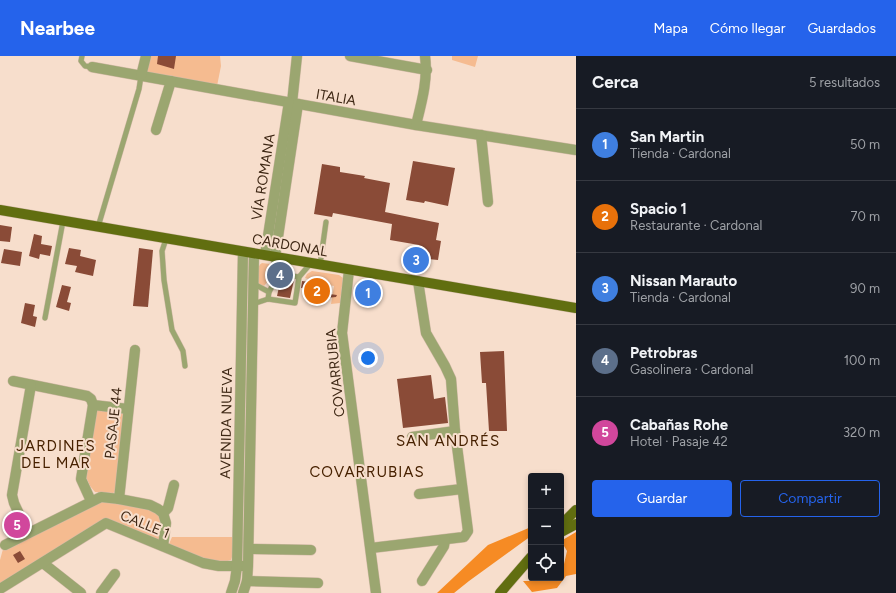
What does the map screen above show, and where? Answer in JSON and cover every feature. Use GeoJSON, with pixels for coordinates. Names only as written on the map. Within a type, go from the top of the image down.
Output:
{"type":"FeatureCollection","features":[{"type":"Feature","properties":{"kind":"main road","name":"CARDONAL"},"geometry":{"type":"LineString","coordinates":[[0,210],[576,308]]}},
{"type":"Feature","properties":{"kind":"main road"},"geometry":{"type":"LineString","coordinates":[[564,522],[576,510]]}},
{"type":"Feature","properties":{"kind":"main road"},"geometry":{"type":"LineString","coordinates":[[564,530],[576,524]]}},
{"type":"Feature","properties":{"kind":"main road"},"geometry":{"type":"LineString","coordinates":[[500,593],[528,560]]}},
{"type":"Feature","properties":{"kind":"street"},"geometry":{"type":"LineString","coordinates":[[140,76],[146,56]]}},
{"type":"Feature","properties":{"kind":"street","name":"VÍA ROMANA"},"geometry":{"type":"LineString","coordinates":[[270,256],[293,103],[297,56]]}},
{"type":"Feature","properties":{"kind":"street"},"geometry":{"type":"LineString","coordinates":[[350,56],[427,70]]}},
{"type":"Feature","properties":{"kind":"street"},"geometry":{"type":"LineString","coordinates":[[416,125],[426,84],[427,70],[425,56]]}},
{"type":"Feature","properties":{"kind":"street","name":"ITALIA"},"geometry":{"type":"LineString","coordinates":[[92,67],[416,125],[576,150]]}},
{"type":"Feature","properties":{"kind":"street"},"geometry":{"type":"LineString","coordinates":[[156,130],[170,81]]}},
{"type":"Feature","properties":{"kind":"street"},"geometry":{"type":"LineString","coordinates":[[481,136],[488,202]]}},
{"type":"Feature","properties":{"kind":"street","name":"AVENIDA NUEVA"},"geometry":{"type":"LineString","coordinates":[[231,593],[235,581],[237,566],[243,252]]}},
{"type":"Feature","properties":{"kind":"street","name":"AVENIDA NUEVA"},"geometry":{"type":"LineString","coordinates":[[244,593],[247,581],[249,549],[254,254]]}},
{"type":"Feature","properties":{"kind":"street","name":"COVARRUBIA"},"geometry":{"type":"LineString","coordinates":[[349,270],[342,333],[376,593]]}},
{"type":"Feature","properties":{"kind":"street"},"geometry":{"type":"LineString","coordinates":[[371,548],[464,537],[468,531],[462,489],[451,379],[426,333],[418,281]]}},
{"type":"Feature","properties":{"kind":"street","name":"PASAJE 44"},"geometry":{"type":"LineString","coordinates":[[119,499],[134,350]]}},
{"type":"Feature","properties":{"kind":"street"},"geometry":{"type":"LineString","coordinates":[[241,352],[252,353]]}},
{"type":"Feature","properties":{"kind":"street"},"geometry":{"type":"LineString","coordinates":[[13,382],[87,396],[91,399],[93,404],[81,479],[91,501]]}},
{"type":"Feature","properties":{"kind":"street"},"geometry":{"type":"LineString","coordinates":[[28,533],[12,496],[31,385]]}},
{"type":"Feature","properties":{"kind":"street"},"geometry":{"type":"LineString","coordinates":[[93,404],[128,409]]}},
{"type":"Feature","properties":{"kind":"street"},"geometry":{"type":"LineString","coordinates":[[412,437],[456,431]]}},
{"type":"Feature","properties":{"kind":"street"},"geometry":{"type":"LineString","coordinates":[[240,455],[250,455]]}},
{"type":"Feature","properties":{"kind":"street"},"geometry":{"type":"LineString","coordinates":[[163,513],[168,508],[174,486]]}},
{"type":"Feature","properties":{"kind":"street"},"geometry":{"type":"LineString","coordinates":[[419,494],[462,489]]}},
{"type":"Feature","properties":{"kind":"street"},"geometry":{"type":"LineString","coordinates":[[5,545],[101,497],[150,505],[163,513],[166,523],[162,546]]}},
{"type":"Feature","properties":{"kind":"street","name":"CALLE 1"},"geometry":{"type":"LineString","coordinates":[[0,589],[106,523],[203,563],[219,566],[248,566]]}},
{"type":"Feature","properties":{"kind":"street"},"geometry":{"type":"LineString","coordinates":[[422,581],[444,546],[445,540]]}},
{"type":"Feature","properties":{"kind":"street"},"geometry":{"type":"LineString","coordinates":[[249,549],[312,550]]}},
{"type":"Feature","properties":{"kind":"street"},"geometry":{"type":"LineString","coordinates":[[43,563],[81,593]]}},
{"type":"Feature","properties":{"kind":"street"},"geometry":{"type":"LineString","coordinates":[[101,593],[115,574]]}},
{"type":"Feature","properties":{"kind":"street"},"geometry":{"type":"LineString","coordinates":[[247,581],[318,583]]}},
{"type":"Feature","properties":{"kind":"lane"},"geometry":{"type":"LineString","coordinates":[[82,56],[81,62],[85,66],[92,67]]}},
{"type":"Feature","properties":{"kind":"lane"},"geometry":{"type":"LineString","coordinates":[[98,227],[139,89],[140,76]]}},
{"type":"Feature","properties":{"kind":"lane"},"geometry":{"type":"LineString","coordinates":[[45,318],[63,221]]}},
{"type":"Feature","properties":{"kind":"lane"},"geometry":{"type":"LineString","coordinates":[[253,304],[268,298],[295,303],[299,277],[316,264],[326,222]]}},
{"type":"Feature","properties":{"kind":"lane"},"geometry":{"type":"LineString","coordinates":[[166,239],[162,251],[170,323],[183,351],[185,366]]}},
{"type":"Feature","properties":{"kind":"lane"},"geometry":{"type":"LineString","coordinates":[[270,256],[279,274]]}},
{"type":"Feature","properties":{"kind":"lane"},"geometry":{"type":"LineString","coordinates":[[279,274],[299,277]]}},
{"type":"Feature","properties":{"kind":"lane"},"geometry":{"type":"LineString","coordinates":[[268,298],[269,292],[279,274]]}},
{"type":"Feature","properties":{"kind":"lane"},"geometry":{"type":"LineString","coordinates":[[254,284],[269,292]]}},
{"type":"Feature","properties":{"kind":"shaded area"},"geometry":{"type":"Polygon","coordinates":[[[150,56],[220,56],[221,66],[217,86],[145,73],[150,56]]]}},
{"type":"Feature","properties":{"kind":"shaded area"},"geometry":{"type":"Polygon","coordinates":[[[452,56],[478,56],[475,67],[452,60],[452,56]]]}},
{"type":"Feature","properties":{"kind":"shaded area"},"geometry":{"type":"Polygon","coordinates":[[[262,263],[270,264],[274,274],[264,286],[258,284],[257,278],[258,269],[262,263]]]}},
{"type":"Feature","properties":{"kind":"shaded area"},"geometry":{"type":"Polygon","coordinates":[[[312,271],[339,275],[343,278],[340,303],[331,304],[334,286],[312,282],[312,280],[305,278],[307,274],[312,271]]]}},
{"type":"Feature","properties":{"kind":"shaded area"},"geometry":{"type":"Polygon","coordinates":[[[96,407],[125,412],[115,492],[113,493],[95,492],[90,486],[86,477],[96,407]]]}},
{"type":"Feature","properties":{"kind":"shaded area"},"geometry":{"type":"Polygon","coordinates":[[[97,500],[150,507],[161,514],[161,540],[157,540],[108,520],[0,584],[0,560],[3,549],[97,500]]]}},
{"type":"Feature","properties":{"kind":"shaded area"},"geometry":{"type":"Polygon","coordinates":[[[528,528],[528,538],[454,593],[437,593],[488,545],[528,528]]]}},
{"type":"Feature","properties":{"kind":"shaded area"},"geometry":{"type":"Polygon","coordinates":[[[576,532],[576,574],[566,576],[564,579],[564,564],[567,551],[564,546],[564,539],[576,532]]]}},
{"type":"Feature","properties":{"kind":"shaded area"},"geometry":{"type":"Polygon","coordinates":[[[172,537],[232,537],[231,560],[217,562],[193,555],[169,544],[172,537]]]}},
{"type":"Feature","properties":{"kind":"shaded area"},"geometry":{"type":"Polygon","coordinates":[[[523,581],[562,581],[557,588],[532,592],[523,581]]]}},
{"type":"Feature","properties":{"kind":"building"},"geometry":{"type":"Polygon","coordinates":[[[158,56],[176,56],[174,69],[157,64],[158,56]]]}},
{"type":"Feature","properties":{"kind":"building"},"geometry":{"type":"Polygon","coordinates":[[[413,161],[455,168],[448,206],[425,201],[424,203],[406,200],[413,161]]]}},
{"type":"Feature","properties":{"kind":"building"},"geometry":{"type":"Polygon","coordinates":[[[322,164],[340,167],[340,172],[365,176],[364,178],[390,183],[385,212],[439,223],[436,240],[441,241],[438,260],[428,259],[423,254],[419,245],[390,240],[392,224],[333,213],[332,217],[314,214],[322,164]]]}},
{"type":"Feature","properties":{"kind":"building"},"geometry":{"type":"Polygon","coordinates":[[[0,225],[12,227],[10,242],[0,241],[0,225]]]}},
{"type":"Feature","properties":{"kind":"building"},"geometry":{"type":"Polygon","coordinates":[[[34,234],[42,236],[41,244],[52,246],[50,256],[40,254],[39,259],[29,256],[34,234]]]}},
{"type":"Feature","properties":{"kind":"building"},"geometry":{"type":"Polygon","coordinates":[[[69,248],[81,250],[80,256],[96,260],[93,276],[75,272],[77,266],[65,264],[69,248]]]}},
{"type":"Feature","properties":{"kind":"building"},"geometry":{"type":"Polygon","coordinates":[[[139,248],[153,250],[148,307],[133,306],[139,248]]]}},
{"type":"Feature","properties":{"kind":"building"},"geometry":{"type":"Polygon","coordinates":[[[4,249],[22,252],[20,266],[1,263],[4,249]]]}},
{"type":"Feature","properties":{"kind":"building"},"geometry":{"type":"Polygon","coordinates":[[[281,278],[294,280],[290,298],[277,296],[281,278]]]}},
{"type":"Feature","properties":{"kind":"building"},"geometry":{"type":"Polygon","coordinates":[[[302,281],[324,284],[322,293],[337,295],[336,297],[317,299],[309,298],[311,289],[301,288],[302,281]]]}},
{"type":"Feature","properties":{"kind":"building"},"geometry":{"type":"Polygon","coordinates":[[[62,285],[71,287],[67,302],[71,303],[69,311],[56,307],[62,285]]]}},
{"type":"Feature","properties":{"kind":"building"},"geometry":{"type":"Polygon","coordinates":[[[25,303],[35,305],[33,316],[37,317],[35,327],[21,323],[25,303]]]}},
{"type":"Feature","properties":{"kind":"building"},"geometry":{"type":"Polygon","coordinates":[[[504,351],[507,431],[489,431],[486,383],[482,383],[480,352],[504,351]]]}},
{"type":"Feature","properties":{"kind":"building"},"geometry":{"type":"Polygon","coordinates":[[[431,375],[434,399],[445,397],[448,423],[403,428],[397,379],[431,375]]]}},
{"type":"Feature","properties":{"kind":"building"},"geometry":{"type":"Polygon","coordinates":[[[20,551],[25,559],[18,563],[13,555],[20,551]]]}},
{"type":"Feature","properties":{"kind":"place","name":"Nissan Marauto"},"geometry":{"type":"Point","coordinates":[416,260]}},
{"type":"Feature","properties":{"kind":"place","name":"Petrobras"},"geometry":{"type":"Point","coordinates":[280,275]}},
{"type":"Feature","properties":{"kind":"place","name":"Spacio 1"},"geometry":{"type":"Point","coordinates":[317,291]}},
{"type":"Feature","properties":{"kind":"place","name":"San Martin"},"geometry":{"type":"Point","coordinates":[368,293]}},
{"type":"Feature","properties":{"kind":"place","name":"Cabañas Rohe"},"geometry":{"type":"Point","coordinates":[17,525]}},
{"type":"Feature","properties":{"kind":"district","name":"SAN ANDRÉS"},"geometry":{"type":"Point","coordinates":[448,441]}},
{"type":"Feature","properties":{"kind":"district","name":"JARDINES DEL MAR"},"geometry":{"type":"Point","coordinates":[56,454]}},
{"type":"Feature","properties":{"kind":"district","name":"COVARRUBIAS"},"geometry":{"type":"Point","coordinates":[367,472]}}]}
